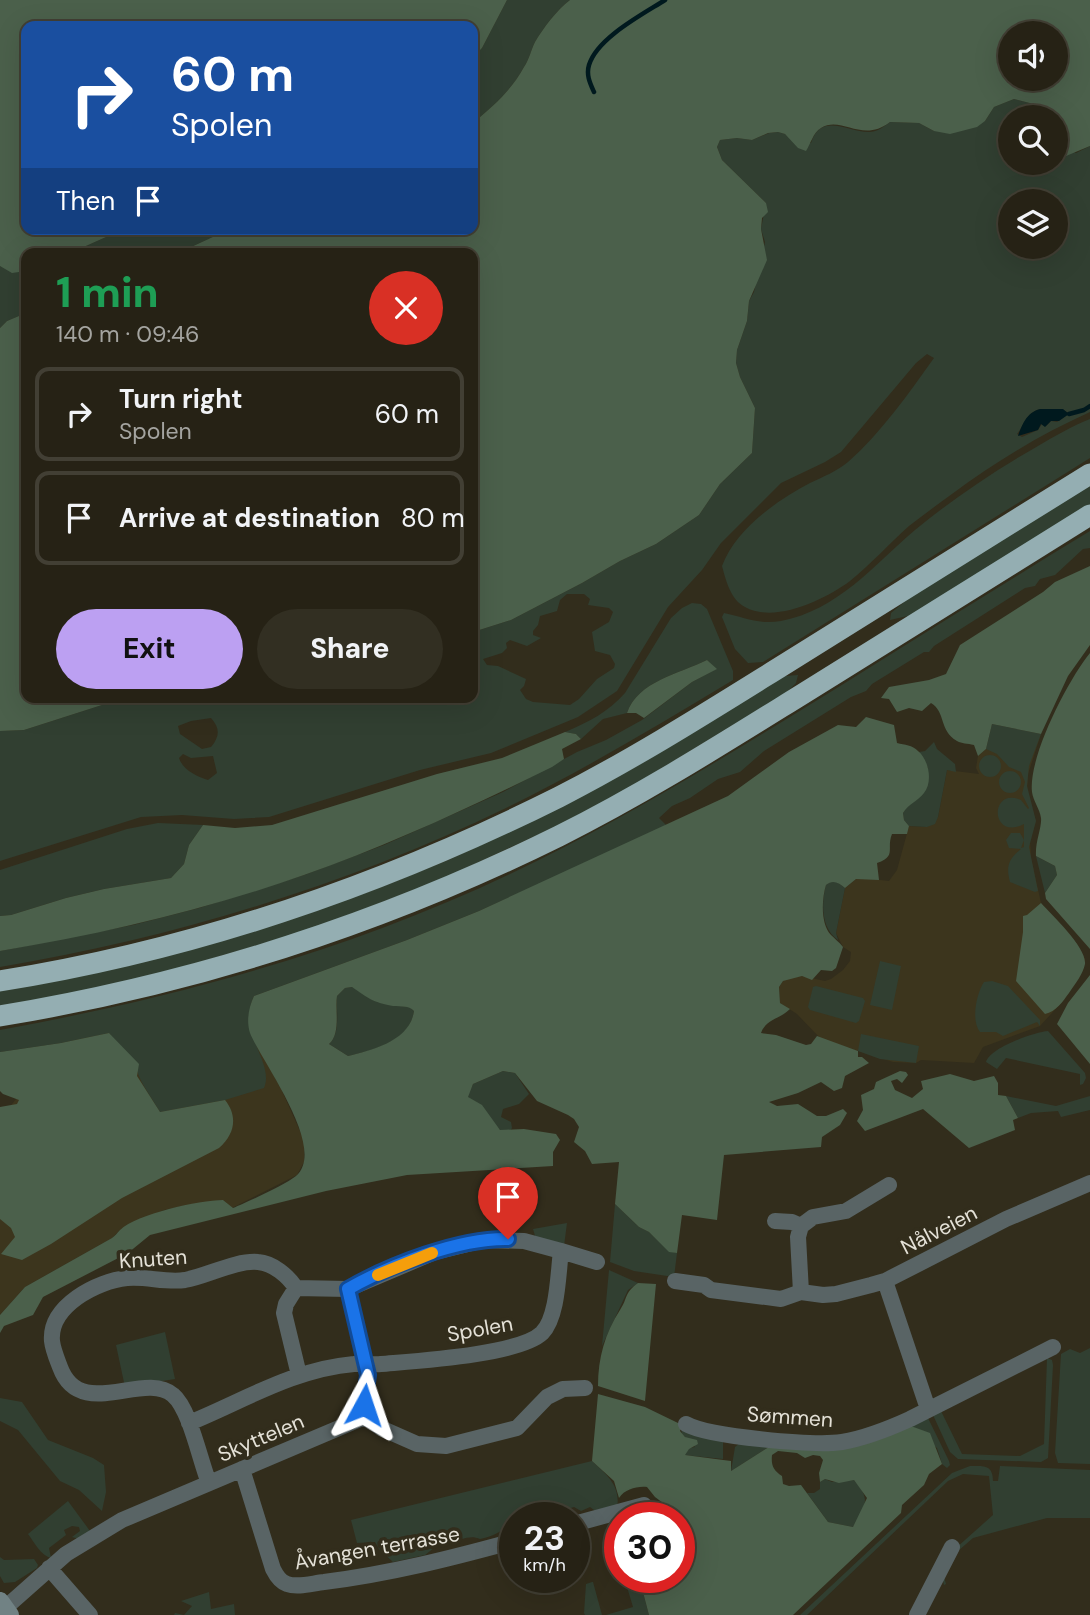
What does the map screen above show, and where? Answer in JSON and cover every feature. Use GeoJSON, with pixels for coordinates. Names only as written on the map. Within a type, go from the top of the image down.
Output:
{"type":"FeatureCollection","features":[{"type":"Feature","properties":{"kind":"highway"},"geometry":{"type":"LineString","coordinates":[[0,981],[157,948],[266,917],[377,878],[468,841],[562,795],[675,732],[1090,474]]}},
{"type":"Feature","properties":{"kind":"highway"},"geometry":{"type":"LineString","coordinates":[[0,1016],[55,1007],[166,982],[263,954],[374,917],[463,881],[560,835],[683,767],[1090,515]]}},
{"type":"Feature","properties":{"kind":"street","name":"Nålveien"},"geometry":{"type":"LineString","coordinates":[[675,1282],[704,1285],[711,1290],[781,1299],[801,1292],[836,1294],[885,1281],[1006,1219],[1090,1183]]}},
{"type":"Feature","properties":{"kind":"street"},"geometry":{"type":"LineString","coordinates":[[801,1292],[798,1237],[801,1226],[813,1217],[846,1211],[889,1185]]}},
{"type":"Feature","properties":{"kind":"street"},"geometry":{"type":"LineString","coordinates":[[775,1221],[792,1222],[801,1226]]}},
{"type":"Feature","properties":{"kind":"street"},"geometry":{"type":"LineString","coordinates":[[299,1375],[284,1313],[296,1288],[348,1289],[435,1252],[484,1240],[524,1241],[597,1262]]}},
{"type":"Feature","properties":{"kind":"street","name":"Spolen"},"geometry":{"type":"LineString","coordinates":[[365,1364],[378,1365],[499,1350],[537,1338],[548,1326],[554,1306],[561,1251]]}},
{"type":"Feature","properties":{"kind":"street","name":"Knuten"},"geometry":{"type":"LineString","coordinates":[[209,1483],[189,1423],[176,1397],[164,1390],[92,1392],[80,1391],[71,1386],[61,1370],[52,1340],[54,1325],[61,1314],[82,1295],[122,1279],[183,1280],[252,1262],[265,1263],[281,1271],[296,1288]]}},
{"type":"Feature","properties":{"kind":"street"},"geometry":{"type":"LineString","coordinates":[[885,1281],[929,1409]]}},
{"type":"Feature","properties":{"kind":"street"},"geometry":{"type":"LineString","coordinates":[[348,1289],[369,1384],[364,1405],[365,1417],[383,1429],[418,1444],[446,1446],[517,1428],[541,1402],[556,1392],[585,1388]]}},
{"type":"Feature","properties":{"kind":"street","name":"Sømmen"},"geometry":{"type":"LineString","coordinates":[[686,1424],[700,1430],[800,1442],[833,1443],[889,1428],[1053,1347]]}},
{"type":"Feature","properties":{"kind":"street"},"geometry":{"type":"LineString","coordinates":[[189,1423],[299,1375],[365,1364]]}},
{"type":"Feature","properties":{"kind":"street","name":"Skyttelen"},"geometry":{"type":"LineString","coordinates":[[5,1608],[66,1554],[113,1525],[365,1417]]}},
{"type":"Feature","properties":{"kind":"street","name":"Åvangen terrasse"},"geometry":{"type":"LineString","coordinates":[[242,1468],[273,1569],[277,1577],[290,1585],[342,1580],[443,1560],[499,1545]]}},
{"type":"Feature","properties":{"kind":"street"},"geometry":{"type":"LineString","coordinates":[[917,1615],[952,1547]]}},
{"type":"Feature","properties":{"kind":"street"},"geometry":{"type":"LineString","coordinates":[[49,1568],[90,1615]]}},
{"type":"Feature","properties":{"kind":"shaded area"},"geometry":{"type":"Polygon","coordinates":[[[1041,734],[1028,774],[1027,792],[1036,821],[1030,840],[1031,858],[1041,903],[1077,944],[1085,959],[1081,974],[1062,1002],[1040,1026],[983,1047],[974,1063],[921,1060],[916,1063],[893,1062],[821,1039],[797,1014],[780,1003],[779,987],[791,977],[802,976],[825,981],[831,979],[850,961],[851,952],[843,947],[836,933],[845,888],[856,879],[862,878],[889,881],[897,870],[909,826],[927,827],[938,817],[947,770],[979,774],[976,768],[978,756],[986,749],[1041,734]]]}},
{"type":"Feature","properties":{"kind":"shaded area"},"geometry":{"type":"Polygon","coordinates":[[[254,996],[255,1040],[304,1140],[304,1162],[297,1175],[232,1208],[223,1200],[182,1206],[164,1210],[121,1229],[112,1238],[25,1287],[0,1315],[0,1119],[61,1043],[254,996]]]}},
{"type":"Feature","properties":{"kind":"green space"},"geometry":{"type":"Polygon","coordinates":[[[0,0],[507,0],[478,52],[478,21],[21,21],[21,235],[111,235],[81,248],[21,248],[21,272],[12,273],[0,266],[0,0]]]}},
{"type":"Feature","properties":{"kind":"green space"},"geometry":{"type":"Polygon","coordinates":[[[507,0],[570,0],[542,31],[526,64],[507,91],[478,118],[478,52],[507,0]]]}},
{"type":"Feature","properties":{"kind":"green space"},"geometry":{"type":"Polygon","coordinates":[[[570,0],[1090,0],[1090,146],[1068,155],[1068,105],[1037,105],[1014,99],[994,107],[985,121],[977,127],[950,134],[934,131],[919,123],[890,122],[870,130],[829,125],[816,133],[806,151],[798,148],[785,134],[778,132],[752,140],[720,140],[717,147],[722,160],[766,203],[768,212],[762,218],[761,229],[767,260],[749,301],[747,321],[737,350],[736,363],[755,408],[752,453],[720,484],[699,515],[656,544],[511,620],[478,630],[478,248],[189,248],[217,235],[478,235],[478,118],[513,83],[526,64],[539,36],[570,0]]]}},
{"type":"Feature","properties":{"kind":"green space"},"geometry":{"type":"Polygon","coordinates":[[[1014,99],[1037,105],[999,105],[1014,99]]]}},
{"type":"Feature","properties":{"kind":"green space"},"geometry":{"type":"Polygon","coordinates":[[[998,105],[998,175],[1068,175],[1068,150],[1076,153],[1090,146],[1090,412],[1036,439],[968,482],[909,526],[850,581],[828,595],[800,607],[771,613],[757,612],[740,604],[730,590],[722,566],[737,540],[771,507],[839,468],[860,451],[894,412],[934,358],[927,354],[916,363],[841,452],[781,483],[721,543],[702,570],[668,607],[617,691],[578,717],[491,753],[420,770],[269,817],[141,817],[0,861],[0,731],[24,730],[113,703],[478,703],[478,630],[511,620],[656,544],[699,515],[720,484],[752,453],[755,408],[736,363],[765,242],[761,229],[766,203],[722,160],[717,147],[720,140],[752,140],[778,132],[791,139],[811,143],[821,128],[836,126],[870,132],[890,122],[919,123],[934,131],[985,121],[998,105]],[[1063,410],[1035,411],[1017,434],[1022,437],[1038,430],[1042,424],[1046,426],[1051,421],[1057,422],[1069,413],[1063,410]],[[567,594],[560,600],[557,611],[540,616],[533,635],[541,638],[527,646],[510,640],[502,653],[483,659],[487,665],[498,666],[526,679],[520,690],[526,699],[533,702],[570,705],[579,699],[597,679],[614,668],[615,664],[610,655],[595,651],[592,632],[609,622],[613,612],[609,608],[588,605],[590,599],[584,594],[567,594]],[[211,718],[178,726],[180,734],[202,749],[211,747],[217,736],[217,729],[211,718]],[[183,754],[179,758],[190,772],[208,780],[217,773],[213,756],[191,758],[183,754]]]}},
{"type":"Feature","properties":{"kind":"green space"},"geometry":{"type":"Polygon","coordinates":[[[111,235],[217,235],[189,248],[81,248],[111,235]]]}},
{"type":"Feature","properties":{"kind":"green space"},"geometry":{"type":"Polygon","coordinates":[[[0,266],[21,270],[21,315],[7,321],[0,328],[0,266]]]}},
{"type":"Feature","properties":{"kind":"green space"},"geometry":{"type":"Polygon","coordinates":[[[21,315],[21,703],[113,703],[24,730],[0,731],[0,328],[7,321],[21,315]]]}},
{"type":"Feature","properties":{"kind":"green space"},"geometry":{"type":"Polygon","coordinates":[[[1090,419],[1090,458],[763,662],[748,663],[735,649],[722,617],[724,613],[773,622],[820,607],[854,585],[915,530],[959,496],[1022,455],[1090,419]]]}},
{"type":"Feature","properties":{"kind":"green space"},"geometry":{"type":"Polygon","coordinates":[[[1090,485],[1090,505],[912,615],[890,620],[891,613],[915,593],[1090,485]]]}},
{"type":"Feature","properties":{"kind":"green space"},"geometry":{"type":"Polygon","coordinates":[[[1090,531],[1090,548],[1083,549],[1055,575],[1040,579],[1035,586],[1025,588],[934,646],[929,652],[924,652],[872,684],[866,691],[851,697],[764,751],[740,772],[718,779],[690,798],[672,806],[659,818],[667,826],[479,911],[254,996],[250,1022],[265,1068],[264,1088],[225,1100],[160,1112],[143,1085],[137,1069],[109,1033],[0,1052],[0,1030],[131,1003],[260,969],[387,926],[510,874],[580,839],[683,781],[1090,531]]]}},
{"type":"Feature","properties":{"kind":"green space"},"geometry":{"type":"Polygon","coordinates":[[[1090,566],[1090,645],[1068,676],[1041,734],[992,724],[986,749],[978,756],[974,745],[951,737],[939,711],[931,703],[922,711],[909,708],[897,712],[889,699],[881,698],[889,687],[946,674],[960,645],[1055,582],[1090,566]]]}},
{"type":"Feature","properties":{"kind":"green space"},"geometry":{"type":"Polygon","coordinates":[[[692,603],[701,604],[707,609],[733,671],[733,680],[621,747],[535,793],[446,836],[259,906],[130,941],[0,967],[0,951],[133,925],[199,908],[304,875],[384,845],[503,792],[577,752],[606,740],[642,720],[692,682],[716,669],[707,660],[661,680],[640,693],[627,713],[603,719],[581,739],[576,734],[565,732],[598,716],[619,700],[671,618],[692,603]]]}},
{"type":"Feature","properties":{"kind":"green space"},"geometry":{"type":"Polygon","coordinates":[[[1090,653],[1090,949],[1046,899],[1045,893],[1057,875],[1055,866],[1036,856],[1041,818],[1032,792],[1032,777],[1051,720],[1071,681],[1090,653]]]}},
{"type":"Feature","properties":{"kind":"green space"},"geometry":{"type":"Polygon","coordinates":[[[707,660],[717,669],[692,682],[644,718],[636,713],[627,713],[632,702],[650,686],[707,660]]]}},
{"type":"Feature","properties":{"kind":"green space"},"geometry":{"type":"Polygon","coordinates":[[[798,675],[796,683],[787,692],[624,791],[563,823],[440,880],[306,931],[141,979],[0,1008],[0,991],[240,935],[371,891],[446,861],[540,817],[785,676],[798,675]]]}},
{"type":"Feature","properties":{"kind":"green space"},"geometry":{"type":"Polygon","coordinates":[[[866,717],[894,725],[897,743],[913,748],[925,760],[929,777],[927,788],[903,813],[909,826],[907,834],[892,834],[889,855],[877,863],[879,880],[856,879],[845,888],[834,882],[826,885],[823,903],[825,924],[827,930],[843,947],[836,968],[832,971],[821,970],[812,980],[802,976],[783,981],[779,987],[780,1003],[790,1009],[766,1025],[761,1033],[806,1045],[811,1044],[817,1036],[858,1051],[858,1057],[869,1063],[845,1076],[842,1088],[834,1091],[821,1082],[769,1102],[777,1106],[798,1104],[817,1116],[826,1116],[843,1109],[847,1113],[840,1125],[822,1137],[821,1147],[724,1155],[717,1220],[682,1215],[677,1253],[669,1252],[615,1204],[619,1162],[592,1164],[585,1151],[574,1142],[579,1127],[574,1119],[537,1101],[515,1073],[503,1071],[473,1084],[468,1097],[482,1105],[500,1130],[524,1129],[556,1134],[560,1140],[553,1152],[553,1166],[407,1175],[326,1191],[150,1235],[128,1253],[43,1297],[33,1315],[4,1326],[0,1333],[0,1315],[25,1287],[112,1238],[128,1224],[154,1213],[199,1202],[223,1200],[233,1208],[296,1176],[304,1163],[304,1146],[289,1105],[250,1033],[248,1023],[254,996],[479,911],[728,796],[789,752],[838,725],[856,727],[866,717]],[[352,987],[345,988],[337,996],[335,1034],[329,1044],[348,1056],[378,1047],[398,1037],[411,1021],[414,1011],[407,1007],[375,1001],[352,987]]]}},
{"type":"Feature","properties":{"kind":"green space"},"geometry":{"type":"Polygon","coordinates":[[[992,724],[1041,734],[1029,766],[1027,786],[1036,821],[1029,847],[1038,891],[1035,892],[1010,882],[1009,864],[1021,849],[1009,848],[1006,840],[1011,833],[1020,833],[1024,840],[1024,824],[1013,828],[1005,826],[1000,821],[999,806],[1003,800],[1011,798],[1021,800],[1029,808],[1022,794],[1025,782],[1021,772],[1009,767],[997,754],[986,749],[992,724]]]}},
{"type":"Feature","properties":{"kind":"green space"},"geometry":{"type":"Polygon","coordinates":[[[565,732],[576,734],[581,739],[562,749],[564,759],[552,767],[430,825],[367,851],[267,888],[191,910],[115,929],[0,951],[0,916],[104,889],[171,878],[184,864],[189,845],[203,825],[235,828],[272,825],[437,774],[502,758],[565,732]]]}},
{"type":"Feature","properties":{"kind":"green space"},"geometry":{"type":"Polygon","coordinates":[[[934,742],[937,749],[955,764],[956,772],[947,770],[935,824],[927,827],[909,826],[903,813],[908,804],[916,799],[928,768],[919,752],[925,751],[934,742]]]}},
{"type":"Feature","properties":{"kind":"green space"},"geometry":{"type":"Polygon","coordinates":[[[990,755],[998,758],[1001,766],[998,774],[990,777],[982,774],[979,766],[982,758],[990,755]]]}},
{"type":"Feature","properties":{"kind":"green space"},"geometry":{"type":"Polygon","coordinates":[[[1010,771],[1018,774],[1021,782],[1018,790],[1010,793],[1002,790],[999,782],[1002,774],[1010,771]]]}},
{"type":"Feature","properties":{"kind":"green space"},"geometry":{"type":"Polygon","coordinates":[[[158,823],[203,825],[189,845],[184,864],[171,878],[104,889],[0,916],[0,870],[127,829],[158,823]]]}},
{"type":"Feature","properties":{"kind":"green space"},"geometry":{"type":"Polygon","coordinates":[[[1036,856],[1055,866],[1057,875],[1045,893],[1036,856]]]}},
{"type":"Feature","properties":{"kind":"green space"},"geometry":{"type":"Polygon","coordinates":[[[830,882],[837,882],[845,888],[836,933],[838,940],[828,929],[823,908],[824,892],[830,882]]]}},
{"type":"Feature","properties":{"kind":"green space"},"geometry":{"type":"Polygon","coordinates":[[[1041,903],[1081,949],[1085,964],[1062,1003],[1045,1014],[1016,981],[1023,916],[1041,903]]]}},
{"type":"Feature","properties":{"kind":"green space"},"geometry":{"type":"Polygon","coordinates":[[[880,961],[901,966],[892,1010],[870,1005],[880,961]]]}},
{"type":"Feature","properties":{"kind":"green space"},"geometry":{"type":"Polygon","coordinates":[[[1090,975],[1090,1064],[1057,1024],[1068,1003],[1090,975]]]}},
{"type":"Feature","properties":{"kind":"green space"},"geometry":{"type":"Polygon","coordinates":[[[992,981],[1008,986],[1040,1020],[1040,1026],[1037,1022],[1003,1036],[996,1032],[980,1032],[975,1015],[977,1000],[984,982],[992,981]]]}},
{"type":"Feature","properties":{"kind":"green space"},"geometry":{"type":"Polygon","coordinates":[[[352,987],[410,1007],[414,1011],[411,1022],[398,1037],[379,1047],[348,1056],[329,1044],[337,1028],[337,996],[345,988],[352,987]]]}},
{"type":"Feature","properties":{"kind":"green space"},"geometry":{"type":"Polygon","coordinates":[[[813,987],[863,998],[865,1001],[859,1021],[856,1023],[810,1010],[808,1007],[813,987]]]}},
{"type":"Feature","properties":{"kind":"green space"},"geometry":{"type":"Polygon","coordinates":[[[1048,1031],[1085,1073],[1083,1084],[1080,1085],[1080,1074],[1006,1058],[997,1069],[986,1062],[995,1051],[1004,1046],[1048,1031]]]}},
{"type":"Feature","properties":{"kind":"green space"},"geometry":{"type":"Polygon","coordinates":[[[109,1033],[139,1064],[137,1076],[160,1112],[225,1100],[233,1119],[229,1137],[219,1148],[122,1198],[22,1260],[1,1254],[15,1237],[11,1228],[0,1219],[0,1107],[17,1104],[19,1100],[0,1091],[0,1052],[109,1033]]]}},
{"type":"Feature","properties":{"kind":"green space"},"geometry":{"type":"Polygon","coordinates":[[[861,1034],[919,1046],[916,1063],[880,1059],[858,1051],[861,1034]]]}},
{"type":"Feature","properties":{"kind":"green space"},"geometry":{"type":"Polygon","coordinates":[[[503,1071],[515,1073],[529,1094],[519,1104],[503,1109],[501,1117],[511,1122],[510,1131],[500,1130],[467,1097],[473,1084],[503,1071]]]}},
{"type":"Feature","properties":{"kind":"green space"},"geometry":{"type":"Polygon","coordinates":[[[900,1071],[908,1075],[902,1083],[897,1079],[891,1081],[895,1090],[912,1098],[923,1089],[921,1081],[950,1074],[974,1081],[994,1076],[998,1083],[998,1095],[1006,1096],[1018,1118],[1013,1120],[1015,1130],[969,1148],[923,1109],[865,1131],[857,1121],[863,1110],[861,1095],[874,1089],[876,1082],[900,1071]]]}},
{"type":"Feature","properties":{"kind":"green space"},"geometry":{"type":"Polygon","coordinates":[[[1006,1096],[1056,1106],[1090,1096],[1090,1110],[1061,1117],[1058,1111],[1031,1113],[1018,1118],[1006,1096]]]}},
{"type":"Feature","properties":{"kind":"green space"},"geometry":{"type":"Polygon","coordinates":[[[615,1204],[669,1251],[677,1253],[674,1277],[634,1271],[610,1262],[615,1204]]]}},
{"type":"Feature","properties":{"kind":"green space"},"geometry":{"type":"Polygon","coordinates":[[[567,1223],[564,1246],[536,1239],[533,1229],[567,1223]]]}},
{"type":"Feature","properties":{"kind":"green space"},"geometry":{"type":"Polygon","coordinates":[[[609,1270],[638,1283],[628,1290],[602,1346],[609,1270]]]}},
{"type":"Feature","properties":{"kind":"green space"},"geometry":{"type":"Polygon","coordinates":[[[638,1283],[656,1284],[645,1401],[598,1386],[599,1366],[606,1337],[628,1293],[638,1283]]]}},
{"type":"Feature","properties":{"kind":"green space"},"geometry":{"type":"Polygon","coordinates":[[[165,1332],[175,1379],[125,1387],[116,1345],[165,1332]]]}},
{"type":"Feature","properties":{"kind":"green space"},"geometry":{"type":"Polygon","coordinates":[[[1090,1348],[1090,1464],[1058,1463],[1055,1453],[1061,1354],[1070,1349],[1080,1353],[1090,1348]]]}},
{"type":"Feature","properties":{"kind":"green space"},"geometry":{"type":"Polygon","coordinates":[[[1047,1358],[1052,1360],[1053,1365],[1048,1458],[1041,1462],[958,1459],[950,1452],[933,1415],[941,1411],[962,1454],[1020,1456],[1044,1444],[1047,1358]]]}},
{"type":"Feature","properties":{"kind":"green space"},"geometry":{"type":"Polygon","coordinates":[[[598,1394],[645,1407],[678,1423],[682,1426],[680,1431],[685,1437],[697,1440],[698,1444],[685,1455],[731,1461],[731,1471],[772,1445],[908,1425],[930,1433],[942,1464],[929,1474],[924,1485],[902,1505],[901,1513],[793,1615],[649,1615],[643,1593],[695,1593],[695,1502],[662,1502],[647,1487],[624,1492],[619,1498],[614,1481],[592,1461],[598,1394]],[[778,1451],[772,1455],[773,1467],[782,1476],[783,1484],[801,1485],[828,1522],[853,1527],[867,1498],[854,1480],[839,1483],[825,1479],[820,1482],[819,1473],[823,1460],[820,1456],[813,1455],[805,1458],[797,1453],[778,1451]]]}},
{"type":"Feature","properties":{"kind":"green space"},"geometry":{"type":"Polygon","coordinates":[[[0,1398],[22,1402],[48,1440],[104,1465],[106,1492],[102,1511],[79,1490],[60,1481],[18,1430],[0,1421],[0,1398]]]}},
{"type":"Feature","properties":{"kind":"green space"},"geometry":{"type":"Polygon","coordinates":[[[927,1416],[949,1461],[947,1468],[942,1464],[937,1448],[908,1425],[927,1416]]]}},
{"type":"Feature","properties":{"kind":"green space"},"geometry":{"type":"Polygon","coordinates":[[[681,1428],[723,1439],[723,1459],[684,1455],[689,1448],[695,1447],[682,1434],[681,1428]]]}},
{"type":"Feature","properties":{"kind":"green space"},"geometry":{"type":"Polygon","coordinates":[[[740,1443],[772,1445],[731,1471],[735,1447],[740,1443]]]}},
{"type":"Feature","properties":{"kind":"green space"},"geometry":{"type":"Polygon","coordinates":[[[592,1461],[608,1477],[615,1488],[618,1501],[604,1502],[604,1512],[598,1513],[590,1507],[590,1502],[499,1502],[499,1532],[493,1535],[480,1539],[466,1538],[452,1543],[444,1540],[425,1555],[393,1562],[375,1542],[357,1543],[351,1520],[592,1461]]]}},
{"type":"Feature","properties":{"kind":"green space"},"geometry":{"type":"Polygon","coordinates":[[[970,1466],[989,1469],[993,1481],[998,1481],[1000,1466],[1090,1470],[1090,1518],[1047,1518],[973,1538],[958,1551],[944,1577],[944,1585],[942,1577],[956,1548],[993,1515],[989,1476],[963,1474],[948,1481],[807,1615],[800,1615],[952,1473],[970,1466]]]}},
{"type":"Feature","properties":{"kind":"green space"},"geometry":{"type":"Polygon","coordinates":[[[825,1479],[832,1482],[854,1480],[860,1487],[865,1503],[853,1527],[828,1522],[807,1493],[820,1489],[820,1482],[825,1479]]]}},
{"type":"Feature","properties":{"kind":"green space"},"geometry":{"type":"Polygon","coordinates":[[[68,1501],[90,1531],[79,1539],[72,1537],[80,1531],[79,1527],[72,1526],[64,1530],[66,1535],[49,1548],[51,1558],[41,1551],[28,1534],[68,1501]]]}},
{"type":"Feature","properties":{"kind":"green space"},"geometry":{"type":"Polygon","coordinates":[[[0,1557],[4,1560],[34,1559],[38,1565],[15,1582],[4,1583],[0,1576],[0,1557]]]}},
{"type":"Feature","properties":{"kind":"green space"},"geometry":{"type":"Polygon","coordinates":[[[593,1582],[602,1615],[584,1613],[585,1593],[590,1593],[590,1583],[593,1582]]]}},
{"type":"Feature","properties":{"kind":"green space"},"geometry":{"type":"Polygon","coordinates":[[[209,1592],[211,1609],[234,1604],[235,1615],[184,1615],[192,1606],[181,1601],[209,1592]]]}},
{"type":"Feature","properties":{"kind":"green space"},"geometry":{"type":"Polygon","coordinates":[[[629,1593],[643,1593],[649,1615],[606,1615],[633,1607],[629,1593]]]}},
{"type":"Feature","properties":{"kind":"water"},"geometry":{"type":"Polygon","coordinates":[[[1040,409],[1063,409],[1069,414],[1059,421],[1051,421],[1045,427],[1041,424],[1038,430],[1018,436],[1028,416],[1040,409]]]}},
{"type":"Feature","properties":{"kind":"waterway"},"geometry":{"type":"LineString","coordinates":[[594,92],[588,72],[589,65],[601,45],[665,0]]}},
{"type":"Feature","properties":{"kind":"waterway"},"geometry":{"type":"LineString","coordinates":[[1069,414],[1090,406]]}},
{"type":"Feature","properties":{"kind":"slow traffic"},"geometry":{"type":"LineString","coordinates":[[378,1275],[432,1253]]}},
{"type":"Feature","properties":{"kind":"route"},"geometry":{"type":"LineString","coordinates":[[364,1405],[369,1384],[368,1375],[348,1289],[435,1252],[467,1243],[508,1239]]}}]}
